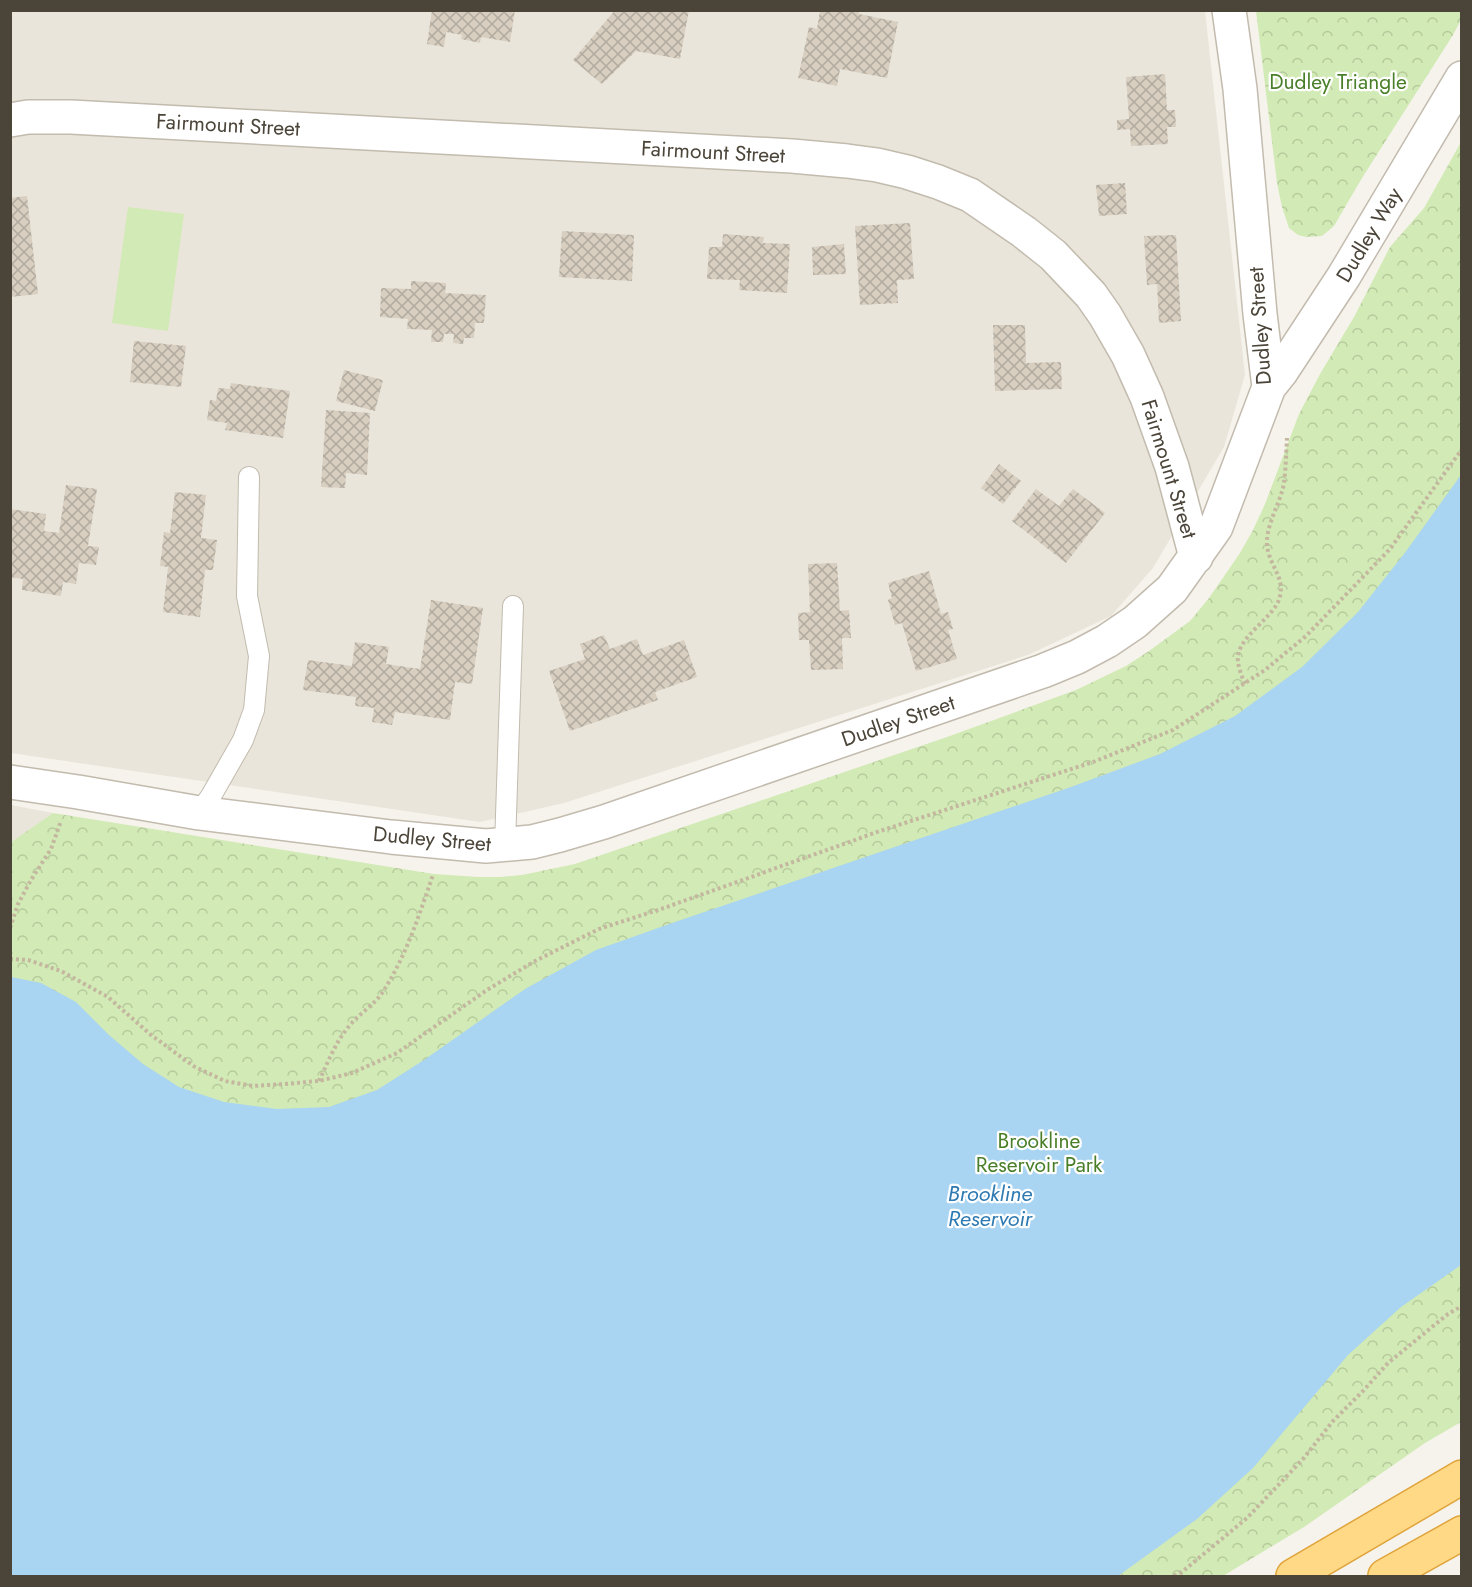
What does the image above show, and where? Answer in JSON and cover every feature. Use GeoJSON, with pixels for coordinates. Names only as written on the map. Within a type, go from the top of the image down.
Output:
{"type":"FeatureCollection","features":[{"type":"Feature","properties":{"kind":"highway"},"geometry":{"type":"LineString","coordinates":[[1293,1576],[1461,1477]]}},
{"type":"Feature","properties":{"kind":"highway"},"geometry":{"type":"LineString","coordinates":[[1385,1576],[1461,1533]]}},
{"type":"Feature","properties":{"kind":"street","name":"Dudley Street"},"geometry":{"type":"LineString","coordinates":[[10,782],[199,813],[459,844],[486,846],[532,842],[604,822],[1020,679],[1077,657],[1107,641],[1135,622],[1172,588],[1216,527],[1269,387],[1240,89],[1229,10]]}},
{"type":"Feature","properties":{"kind":"street","name":"Dudley Way"},"geometry":{"type":"LineString","coordinates":[[1269,387],[1344,276],[1461,78]]}},
{"type":"Feature","properties":{"kind":"street","name":"Fairmount Street"},"geometry":{"type":"LineString","coordinates":[[10,120],[28,117],[71,117],[792,156],[877,165],[938,182],[970,195],[1053,255],[1091,295],[1105,315],[1128,355],[1147,397],[1172,467],[1196,557]]}},
{"type":"Feature","properties":{"kind":"lane"},"geometry":{"type":"LineString","coordinates":[[199,813],[243,740],[254,710],[259,656],[247,596],[249,477]]}},
{"type":"Feature","properties":{"kind":"lane"},"geometry":{"type":"LineString","coordinates":[[505,845],[513,606]]}},
{"type":"Feature","properties":{"kind":"path"},"geometry":{"type":"LineString","coordinates":[[1245,684],[1238,659],[1244,642],[1277,604],[1281,590],[1279,577],[1272,564],[1267,546],[1284,479],[1287,428]]}},
{"type":"Feature","properties":{"kind":"path"},"geometry":{"type":"LineString","coordinates":[[10,959],[28,960],[61,971],[108,997],[151,1035],[195,1067],[225,1081],[253,1086],[319,1082],[352,1073],[397,1053],[487,990],[535,961],[599,929],[880,831],[1093,762],[1173,730],[1265,670],[1306,636],[1390,549],[1461,449]]}},
{"type":"Feature","properties":{"kind":"path"},"geometry":{"type":"LineString","coordinates":[[10,928],[18,904],[51,849],[62,819]]}},
{"type":"Feature","properties":{"kind":"path"},"geometry":{"type":"LineString","coordinates":[[319,1082],[336,1044],[350,1025],[381,995],[399,963],[436,868]]}},
{"type":"Feature","properties":{"kind":"path"},"geometry":{"type":"LineString","coordinates":[[1174,1576],[1182,1572],[1247,1518],[1388,1363],[1461,1306]]}},
{"type":"Feature","properties":{"kind":"shaded area"},"geometry":{"type":"Polygon","coordinates":[[[10,11],[1205,11],[1245,375],[1224,447],[1153,568],[1111,616],[1028,655],[564,803],[480,822],[11,753],[10,11]]]}},
{"type":"Feature","properties":{"kind":"shaded area"},"geometry":{"type":"Polygon","coordinates":[[[11,805],[53,813],[11,843],[11,805]]]}},
{"type":"Feature","properties":{"kind":"green space","name":"Dudley Triangle"},"geometry":{"type":"Polygon","coordinates":[[[1256,11],[1461,11],[1461,20],[1453,35],[1334,226],[1322,236],[1298,235],[1289,228],[1282,207],[1277,183],[1256,11]]]}},
{"type":"Feature","properties":{"kind":"green space","name":"Brookline Reservoir"},"geometry":{"type":"Polygon","coordinates":[[[1461,142],[1461,1422],[1425,1443],[1304,1527],[1223,1576],[11,1576],[10,843],[53,813],[434,874],[478,877],[522,875],[575,864],[947,737],[1076,690],[1126,666],[1190,621],[1240,553],[1265,504],[1299,414],[1320,374],[1354,317],[1390,247],[1424,208],[1461,142]]]}},
{"type":"Feature","properties":{"kind":"green space"},"geometry":{"type":"Polygon","coordinates":[[[128,207],[184,214],[168,331],[112,323],[128,207]]]}},
{"type":"Feature","properties":{"kind":"water","name":"Brookline Reservoir"},"geometry":{"type":"Polygon","coordinates":[[[1461,475],[1461,1265],[1401,1307],[1348,1355],[1253,1468],[1197,1519],[1118,1576],[11,1576],[11,977],[41,983],[76,1002],[109,1035],[143,1064],[179,1087],[224,1102],[277,1109],[329,1107],[377,1090],[525,989],[596,950],[1071,787],[1160,754],[1235,716],[1302,667],[1358,612],[1404,554],[1461,475]]]}},
{"type":"Feature","properties":{"kind":"building"},"geometry":{"type":"Polygon","coordinates":[[[432,10],[515,10],[510,42],[481,37],[480,43],[461,39],[462,35],[446,32],[444,47],[427,44],[432,10]]]}},
{"type":"Feature","properties":{"kind":"building"},"geometry":{"type":"Polygon","coordinates":[[[615,10],[689,10],[680,59],[636,51],[602,84],[573,60],[615,10]]]}},
{"type":"Feature","properties":{"kind":"building"},"geometry":{"type":"Polygon","coordinates":[[[820,10],[859,10],[859,14],[898,22],[887,78],[840,69],[837,86],[798,78],[809,27],[817,29],[820,10]]]}},
{"type":"Feature","properties":{"kind":"building"},"geometry":{"type":"Polygon","coordinates":[[[1165,74],[1167,110],[1175,110],[1176,127],[1167,127],[1168,144],[1131,146],[1130,129],[1117,130],[1117,120],[1129,119],[1126,77],[1165,74]]]}},
{"type":"Feature","properties":{"kind":"building"},"geometry":{"type":"Polygon","coordinates":[[[1125,183],[1127,214],[1099,216],[1096,185],[1125,183]]]}},
{"type":"Feature","properties":{"kind":"building"},"geometry":{"type":"Polygon","coordinates":[[[27,196],[38,294],[10,297],[10,198],[27,196]]]}},
{"type":"Feature","properties":{"kind":"building"},"geometry":{"type":"Polygon","coordinates":[[[910,223],[914,279],[897,280],[898,303],[860,305],[855,226],[910,223]]]}},
{"type":"Feature","properties":{"kind":"building"},"geometry":{"type":"Polygon","coordinates":[[[562,231],[634,235],[632,281],[559,277],[562,231]]]}},
{"type":"Feature","properties":{"kind":"building"},"geometry":{"type":"Polygon","coordinates":[[[723,234],[764,237],[763,243],[790,244],[787,293],[739,290],[740,280],[707,279],[709,247],[722,247],[723,234]]]}},
{"type":"Feature","properties":{"kind":"building"},"geometry":{"type":"Polygon","coordinates":[[[1176,235],[1181,321],[1159,323],[1157,284],[1147,285],[1144,236],[1176,235]]]}},
{"type":"Feature","properties":{"kind":"building"},"geometry":{"type":"Polygon","coordinates":[[[844,244],[846,274],[813,275],[812,247],[844,244]]]}},
{"type":"Feature","properties":{"kind":"building"},"geometry":{"type":"Polygon","coordinates":[[[411,281],[446,283],[445,293],[486,295],[484,323],[475,323],[474,338],[464,338],[463,344],[453,343],[454,334],[444,334],[443,342],[431,342],[432,330],[407,329],[408,319],[380,317],[381,288],[411,289],[411,281]]]}},
{"type":"Feature","properties":{"kind":"building"},"geometry":{"type":"Polygon","coordinates":[[[993,325],[1025,325],[1026,363],[1061,362],[1062,389],[995,391],[993,325]]]}},
{"type":"Feature","properties":{"kind":"building"},"geometry":{"type":"Polygon","coordinates":[[[134,341],[186,346],[181,387],[130,382],[134,341]]]}},
{"type":"Feature","properties":{"kind":"building"},"geometry":{"type":"Polygon","coordinates":[[[344,370],[383,380],[375,411],[336,401],[344,370]]]}},
{"type":"Feature","properties":{"kind":"building"},"geometry":{"type":"Polygon","coordinates":[[[231,383],[290,391],[283,438],[225,430],[227,423],[207,420],[210,400],[216,401],[218,388],[230,389],[231,383]]]}},
{"type":"Feature","properties":{"kind":"building"},"geometry":{"type":"Polygon","coordinates":[[[326,410],[370,413],[367,475],[346,473],[345,488],[321,487],[326,410]]]}},
{"type":"Feature","properties":{"kind":"building"},"geometry":{"type":"Polygon","coordinates":[[[999,464],[1021,481],[1003,504],[981,488],[999,464]]]}},
{"type":"Feature","properties":{"kind":"building"},"geometry":{"type":"Polygon","coordinates":[[[66,485],[97,489],[88,546],[99,547],[96,565],[79,563],[76,584],[63,582],[61,596],[22,590],[23,579],[10,577],[10,509],[46,514],[44,531],[59,533],[66,485]]]}},
{"type":"Feature","properties":{"kind":"building"},"geometry":{"type":"Polygon","coordinates":[[[1036,489],[1059,506],[1073,489],[1105,513],[1066,563],[1012,521],[1036,489]]]}},
{"type":"Feature","properties":{"kind":"building"},"geometry":{"type":"Polygon","coordinates":[[[175,492],[206,495],[201,538],[217,540],[213,570],[205,570],[200,617],[163,612],[168,567],[160,566],[164,532],[170,533],[175,492]]]}},
{"type":"Feature","properties":{"kind":"building"},"geometry":{"type":"Polygon","coordinates":[[[837,563],[840,611],[849,610],[851,638],[842,638],[843,669],[811,670],[809,640],[799,640],[798,613],[810,612],[808,564],[837,563]]]}},
{"type":"Feature","properties":{"kind":"building"},"geometry":{"type":"Polygon","coordinates":[[[929,571],[941,614],[948,612],[953,629],[948,630],[957,659],[916,671],[902,623],[895,625],[888,600],[892,598],[888,583],[929,571]]]}},
{"type":"Feature","properties":{"kind":"building"},"geometry":{"type":"Polygon","coordinates":[[[431,600],[483,608],[472,684],[455,682],[450,720],[395,712],[392,725],[372,722],[374,708],[355,706],[356,697],[303,690],[308,660],[352,666],[355,642],[389,647],[386,664],[420,669],[431,600]]]}},
{"type":"Feature","properties":{"kind":"building"},"geometry":{"type":"Polygon","coordinates":[[[604,635],[610,649],[637,639],[643,655],[684,640],[697,677],[655,692],[658,700],[570,731],[549,671],[585,659],[580,644],[604,635]]]}},
{"type":"Feature","properties":{"kind":"park label","name":"Brookline Reservoir Park"},"geometry":{"type":"Point","coordinates":[1039,1153]}}]}
